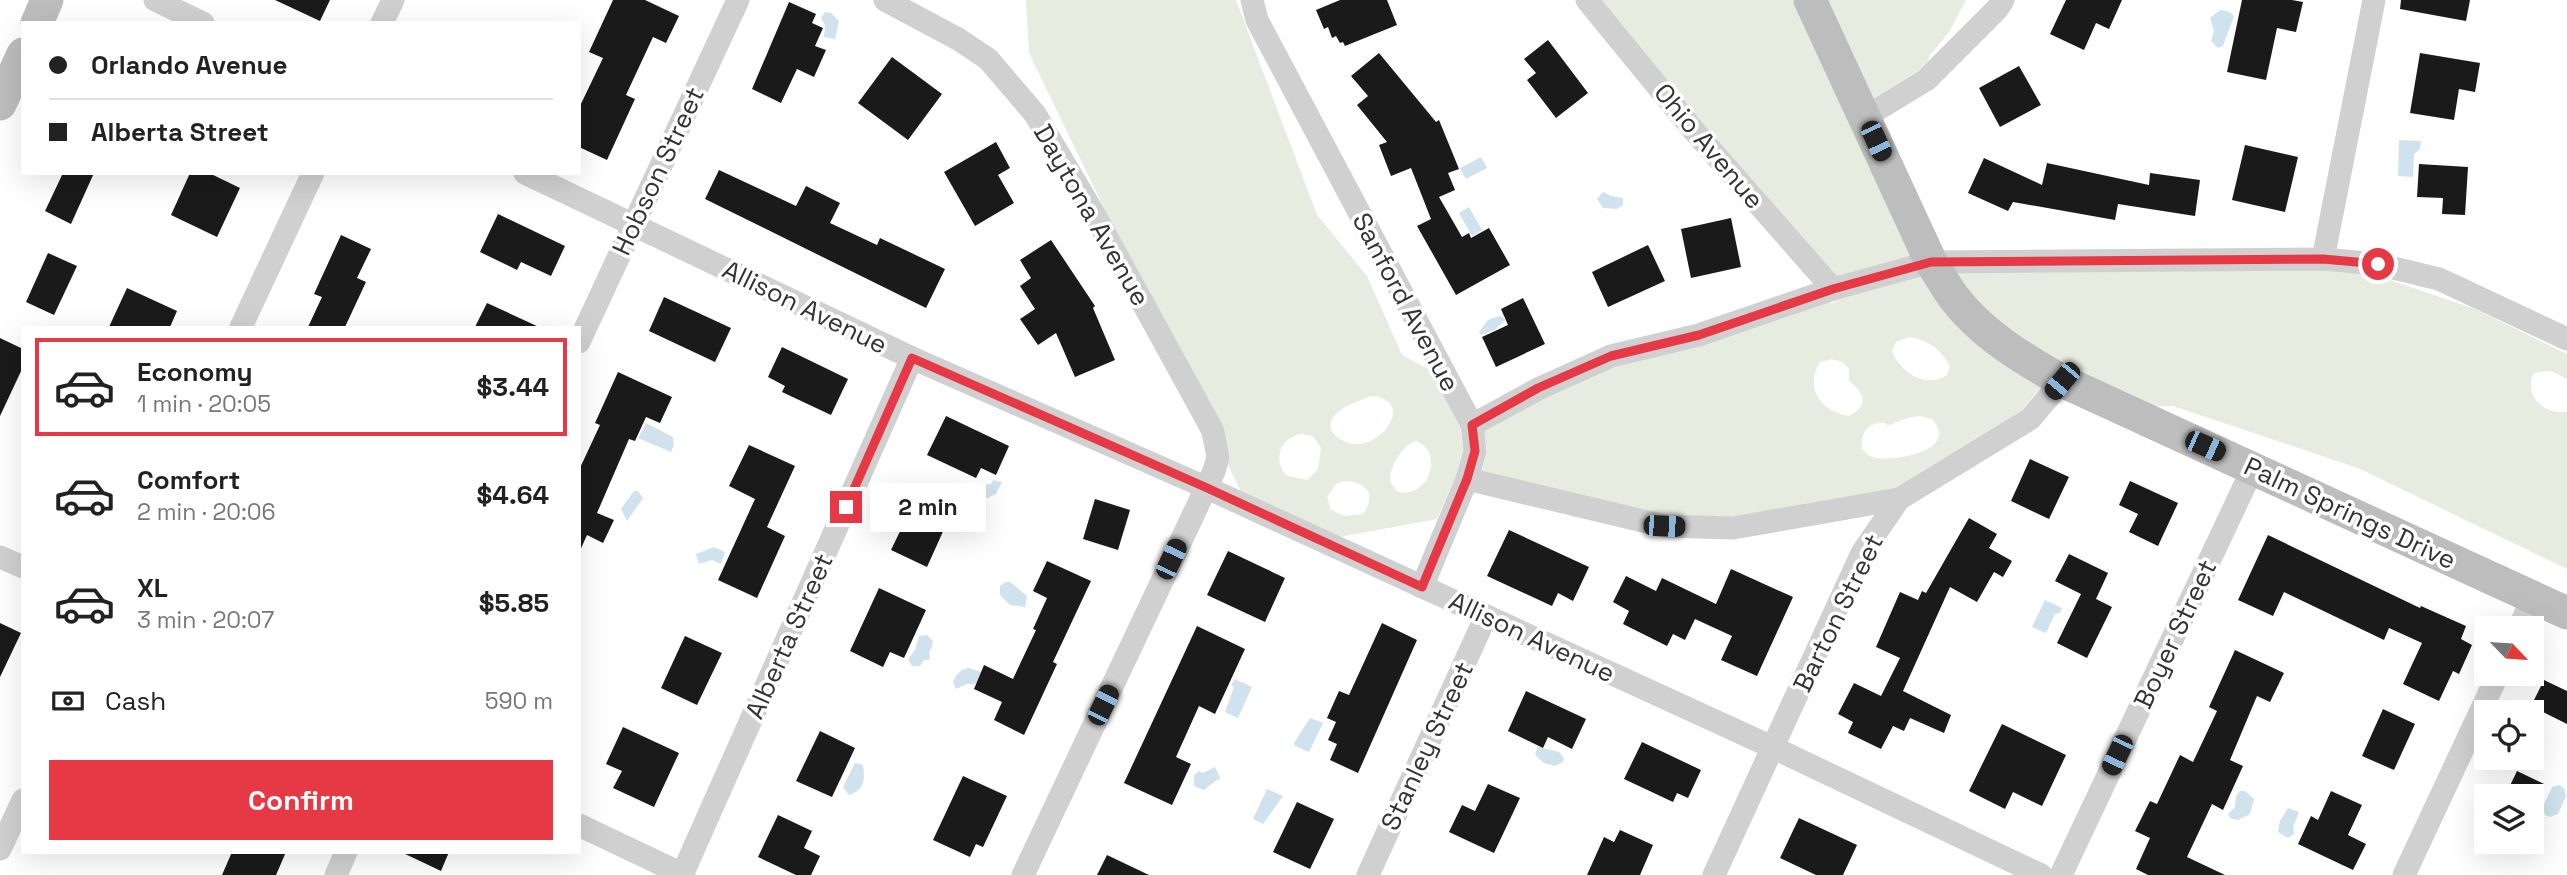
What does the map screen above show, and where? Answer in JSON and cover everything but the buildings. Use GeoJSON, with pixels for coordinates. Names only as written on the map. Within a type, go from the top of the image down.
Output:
{"type":"FeatureCollection","features":[{"type":"Feature","properties":{"kind":"street"},"geometry":{"type":"LineString","coordinates":[[38,21],[47,0]]}},
{"type":"Feature","properties":{"kind":"street"},"geometry":{"type":"LineString","coordinates":[[155,0],[199,21]]}},
{"type":"Feature","properties":{"kind":"street"},"geometry":{"type":"LineString","coordinates":[[383,21],[393,0]]}},
{"type":"Feature","properties":{"kind":"street","name":"Hobson Street"},"geometry":{"type":"LineString","coordinates":[[581,338],[738,0]]}},
{"type":"Feature","properties":{"kind":"street","name":"Daytona Avenue"},"geometry":{"type":"LineString","coordinates":[[885,0],[958,38],[988,59],[1035,114],[1093,212],[1213,431],[1218,457],[1214,471],[1023,875]]}},
{"type":"Feature","properties":{"kind":"street","name":"Sanford Avenue"},"geometry":{"type":"LineString","coordinates":[[1252,0],[1257,20],[1472,425],[1475,451],[1467,479]]}},
{"type":"Feature","properties":{"kind":"street","name":"Ohio Avenue"},"geometry":{"type":"LineString","coordinates":[[1587,0],[1695,132],[1833,289]]}},
{"type":"Feature","properties":{"kind":"street","name":"Palm Springs Drive"},"geometry":{"type":"LineString","coordinates":[[1810,0],[1931,262],[1954,298],[1980,327],[2015,354],[2062,381],[2567,612]]}},
{"type":"Feature","properties":{"kind":"street"},"geometry":{"type":"LineString","coordinates":[[1865,117],[1926,80],[2003,0]]}},
{"type":"Feature","properties":{"kind":"street"},"geometry":{"type":"LineString","coordinates":[[2323,259],[2374,0]]}},
{"type":"Feature","properties":{"kind":"street"},"geometry":{"type":"LineString","coordinates":[[0,104],[21,58]]}},
{"type":"Feature","properties":{"kind":"street"},"geometry":{"type":"LineString","coordinates":[[241,326],[312,175]]}},
{"type":"Feature","properties":{"kind":"street","name":"Allison Avenue"},"geometry":{"type":"LineString","coordinates":[[529,175],[912,358],[1205,487],[1774,748],[2041,875]]}},
{"type":"Feature","properties":{"kind":"street"},"geometry":{"type":"LineString","coordinates":[[1472,425],[1538,388],[1611,356],[1699,335],[1833,289],[1931,262],[2323,259],[2378,264],[2439,279],[2567,339]]}},
{"type":"Feature","properties":{"kind":"street","name":"Alberta Street"},"geometry":{"type":"LineString","coordinates":[[683,875],[912,358]]}},
{"type":"Feature","properties":{"kind":"street","name":"Barton Street"},"geometry":{"type":"LineString","coordinates":[[1714,875],[1862,553],[1899,499],[2030,419],[2062,381]]}},
{"type":"Feature","properties":{"kind":"street","name":"Boyer Street"},"geometry":{"type":"LineString","coordinates":[[2061,875],[2253,468]]}},
{"type":"Feature","properties":{"kind":"street"},"geometry":{"type":"LineString","coordinates":[[1422,587],[1467,479],[1664,526],[1733,528],[1899,499]]}},
{"type":"Feature","properties":{"kind":"street"},"geometry":{"type":"LineString","coordinates":[[0,557],[21,566]]}},
{"type":"Feature","properties":{"kind":"street"},"geometry":{"type":"LineString","coordinates":[[2524,616],[2533,597]]}},
{"type":"Feature","properties":{"kind":"street","name":"Stanley Street"},"geometry":{"type":"LineString","coordinates":[[1367,875],[1486,616]]}},
{"type":"Feature","properties":{"kind":"street"},"geometry":{"type":"LineString","coordinates":[[2404,875],[2492,686]]}},
{"type":"Feature","properties":{"kind":"street"},"geometry":{"type":"LineString","coordinates":[[0,849],[21,804]]}},
{"type":"Feature","properties":{"kind":"street"},"geometry":{"type":"LineString","coordinates":[[581,826],[683,875]]}},
{"type":"Feature","properties":{"kind":"street"},"geometry":{"type":"LineString","coordinates":[[335,875],[345,854]]}},
{"type":"Feature","properties":{"kind":"shaded area"},"geometry":{"type":"Polygon","coordinates":[[[1026,0],[1236,0],[1317,215],[1367,276],[1402,355],[1430,370],[1460,428],[1463,449],[1456,475],[1437,519],[1339,537],[1241,491],[1228,465],[1230,456],[1224,427],[1106,212],[1029,53],[1026,0]],[[1370,396],[1336,414],[1330,425],[1335,435],[1346,442],[1358,444],[1369,441],[1379,436],[1391,420],[1393,412],[1390,404],[1383,399],[1370,396]],[[1294,436],[1281,450],[1279,456],[1282,470],[1287,476],[1307,480],[1318,469],[1321,448],[1313,436],[1294,436]],[[1416,441],[1401,452],[1391,471],[1391,483],[1398,492],[1410,492],[1419,488],[1430,472],[1429,454],[1424,446],[1416,441]],[[1343,481],[1336,484],[1327,497],[1331,510],[1345,516],[1363,514],[1369,500],[1367,490],[1358,483],[1343,481]]]}},
{"type":"Feature","properties":{"kind":"shaded area"},"geometry":{"type":"Polygon","coordinates":[[[1601,0],[1798,0],[1915,255],[1836,277],[1704,126],[1601,0]]]}},
{"type":"Feature","properties":{"kind":"shaded area"},"geometry":{"type":"Polygon","coordinates":[[[1823,0],[1966,0],[1949,32],[1929,56],[1929,60],[1918,71],[1870,100],[1823,0]]]}},
{"type":"Feature","properties":{"kind":"shaded area"},"geometry":{"type":"Polygon","coordinates":[[[2322,270],[2375,275],[2475,309],[2567,354],[2567,379],[2551,371],[2534,373],[2531,389],[2533,396],[2544,407],[2551,411],[2567,411],[2567,569],[2358,468],[2173,406],[2145,407],[2022,346],[1951,273],[2322,270]]]}},
{"type":"Feature","properties":{"kind":"shaded area"},"geometry":{"type":"Polygon","coordinates":[[[1926,275],[2044,383],[2021,411],[1893,489],[1731,517],[1664,515],[1482,471],[1487,451],[1484,431],[1544,398],[1616,366],[1703,346],[1830,302],[1832,304],[1839,299],[1926,275]],[[1909,337],[1896,342],[1892,351],[1901,366],[1923,379],[1939,379],[1947,375],[1950,366],[1938,350],[1922,340],[1909,337]],[[1832,359],[1820,362],[1814,381],[1818,397],[1823,404],[1839,414],[1849,416],[1856,412],[1863,398],[1849,381],[1849,368],[1832,359]],[[1920,416],[1889,425],[1880,423],[1867,428],[1863,435],[1862,449],[1876,458],[1898,458],[1923,451],[1938,439],[1939,430],[1932,419],[1920,416]]]}},
{"type":"Feature","properties":{"kind":"water"},"geometry":{"type":"Polygon","coordinates":[[[2220,10],[2228,11],[2234,16],[2223,46],[2218,48],[2211,41],[2214,31],[2210,18],[2220,10]]]}},
{"type":"Feature","properties":{"kind":"water"},"geometry":{"type":"Polygon","coordinates":[[[825,12],[831,13],[839,21],[835,39],[824,37],[825,25],[821,18],[825,12]]]}},
{"type":"Feature","properties":{"kind":"water"},"geometry":{"type":"Polygon","coordinates":[[[2399,140],[2421,141],[2420,149],[2414,154],[2413,177],[2398,176],[2399,140]]]}},
{"type":"Feature","properties":{"kind":"water"},"geometry":{"type":"Polygon","coordinates":[[[1481,157],[1487,168],[1466,179],[1460,168],[1481,157]]]}},
{"type":"Feature","properties":{"kind":"water"},"geometry":{"type":"Polygon","coordinates":[[[1603,192],[1623,198],[1623,205],[1617,209],[1603,208],[1597,199],[1603,192]]]}},
{"type":"Feature","properties":{"kind":"water"},"geometry":{"type":"Polygon","coordinates":[[[1469,207],[1482,230],[1472,236],[1459,213],[1469,207]]]}},
{"type":"Feature","properties":{"kind":"water"},"geometry":{"type":"Polygon","coordinates":[[[1499,316],[1505,320],[1495,330],[1481,335],[1479,332],[1488,320],[1499,316]]]}},
{"type":"Feature","properties":{"kind":"water"},"geometry":{"type":"Polygon","coordinates":[[[646,423],[673,437],[671,452],[638,438],[646,423]]]}},
{"type":"Feature","properties":{"kind":"water"},"geometry":{"type":"Polygon","coordinates":[[[993,480],[1002,482],[996,494],[985,499],[976,493],[977,485],[991,484],[993,480]]]}},
{"type":"Feature","properties":{"kind":"water"},"geometry":{"type":"Polygon","coordinates":[[[634,491],[638,491],[643,498],[627,521],[621,509],[634,491]]]}},
{"type":"Feature","properties":{"kind":"water"},"geometry":{"type":"Polygon","coordinates":[[[714,547],[725,552],[721,564],[712,560],[699,564],[696,554],[714,547]]]}},
{"type":"Feature","properties":{"kind":"water"},"geometry":{"type":"Polygon","coordinates":[[[1010,582],[1027,596],[1025,607],[1010,605],[1000,595],[1000,586],[1010,582]]]}},
{"type":"Feature","properties":{"kind":"water"},"geometry":{"type":"Polygon","coordinates":[[[2045,600],[2062,608],[2060,613],[2055,614],[2046,633],[2032,627],[2045,600]]]}},
{"type":"Feature","properties":{"kind":"water"},"geometry":{"type":"Polygon","coordinates":[[[927,635],[933,641],[929,660],[924,660],[920,666],[912,666],[908,659],[915,650],[919,636],[927,635]]]}},
{"type":"Feature","properties":{"kind":"water"},"geometry":{"type":"Polygon","coordinates":[[[969,668],[981,672],[976,684],[967,684],[956,689],[953,682],[956,677],[969,668]]]}},
{"type":"Feature","properties":{"kind":"water"},"geometry":{"type":"Polygon","coordinates":[[[1235,679],[1252,687],[1238,718],[1225,712],[1235,679]]]}},
{"type":"Feature","properties":{"kind":"water"},"geometry":{"type":"Polygon","coordinates":[[[1310,718],[1323,723],[1309,752],[1294,743],[1310,718]]]}},
{"type":"Feature","properties":{"kind":"water"},"geometry":{"type":"Polygon","coordinates":[[[1538,747],[1559,752],[1564,758],[1563,762],[1555,766],[1544,763],[1535,755],[1538,747]]]}},
{"type":"Feature","properties":{"kind":"water"},"geometry":{"type":"Polygon","coordinates":[[[855,763],[863,765],[864,779],[861,787],[849,795],[843,787],[855,763]]]}},
{"type":"Feature","properties":{"kind":"water"},"geometry":{"type":"Polygon","coordinates":[[[1215,767],[1221,780],[1218,779],[1204,790],[1194,786],[1194,775],[1215,767]]]}},
{"type":"Feature","properties":{"kind":"water"},"geometry":{"type":"Polygon","coordinates":[[[2559,785],[2564,788],[2566,796],[2558,814],[2550,817],[2545,815],[2544,804],[2552,787],[2559,785]]]}},
{"type":"Feature","properties":{"kind":"water"},"geometry":{"type":"Polygon","coordinates":[[[1267,789],[1283,796],[1263,824],[1253,819],[1267,789]]]}},
{"type":"Feature","properties":{"kind":"water"},"geometry":{"type":"Polygon","coordinates":[[[2240,791],[2245,791],[2254,799],[2250,814],[2238,820],[2230,818],[2228,814],[2235,807],[2236,796],[2240,791]]]}},
{"type":"Feature","properties":{"kind":"water"},"geometry":{"type":"Polygon","coordinates":[[[2288,808],[2299,812],[2293,827],[2294,834],[2288,838],[2278,832],[2280,821],[2288,808]]]}},
{"type":"Feature","properties":{"kind":"route"},"geometry":{"type":"LineString","coordinates":[[846,507],[912,358],[1205,487],[1422,587],[1467,479],[1475,451],[1472,425],[1538,388],[1611,356],[1699,335],[1833,289],[1931,262],[2323,259],[2378,264]]}}]}
